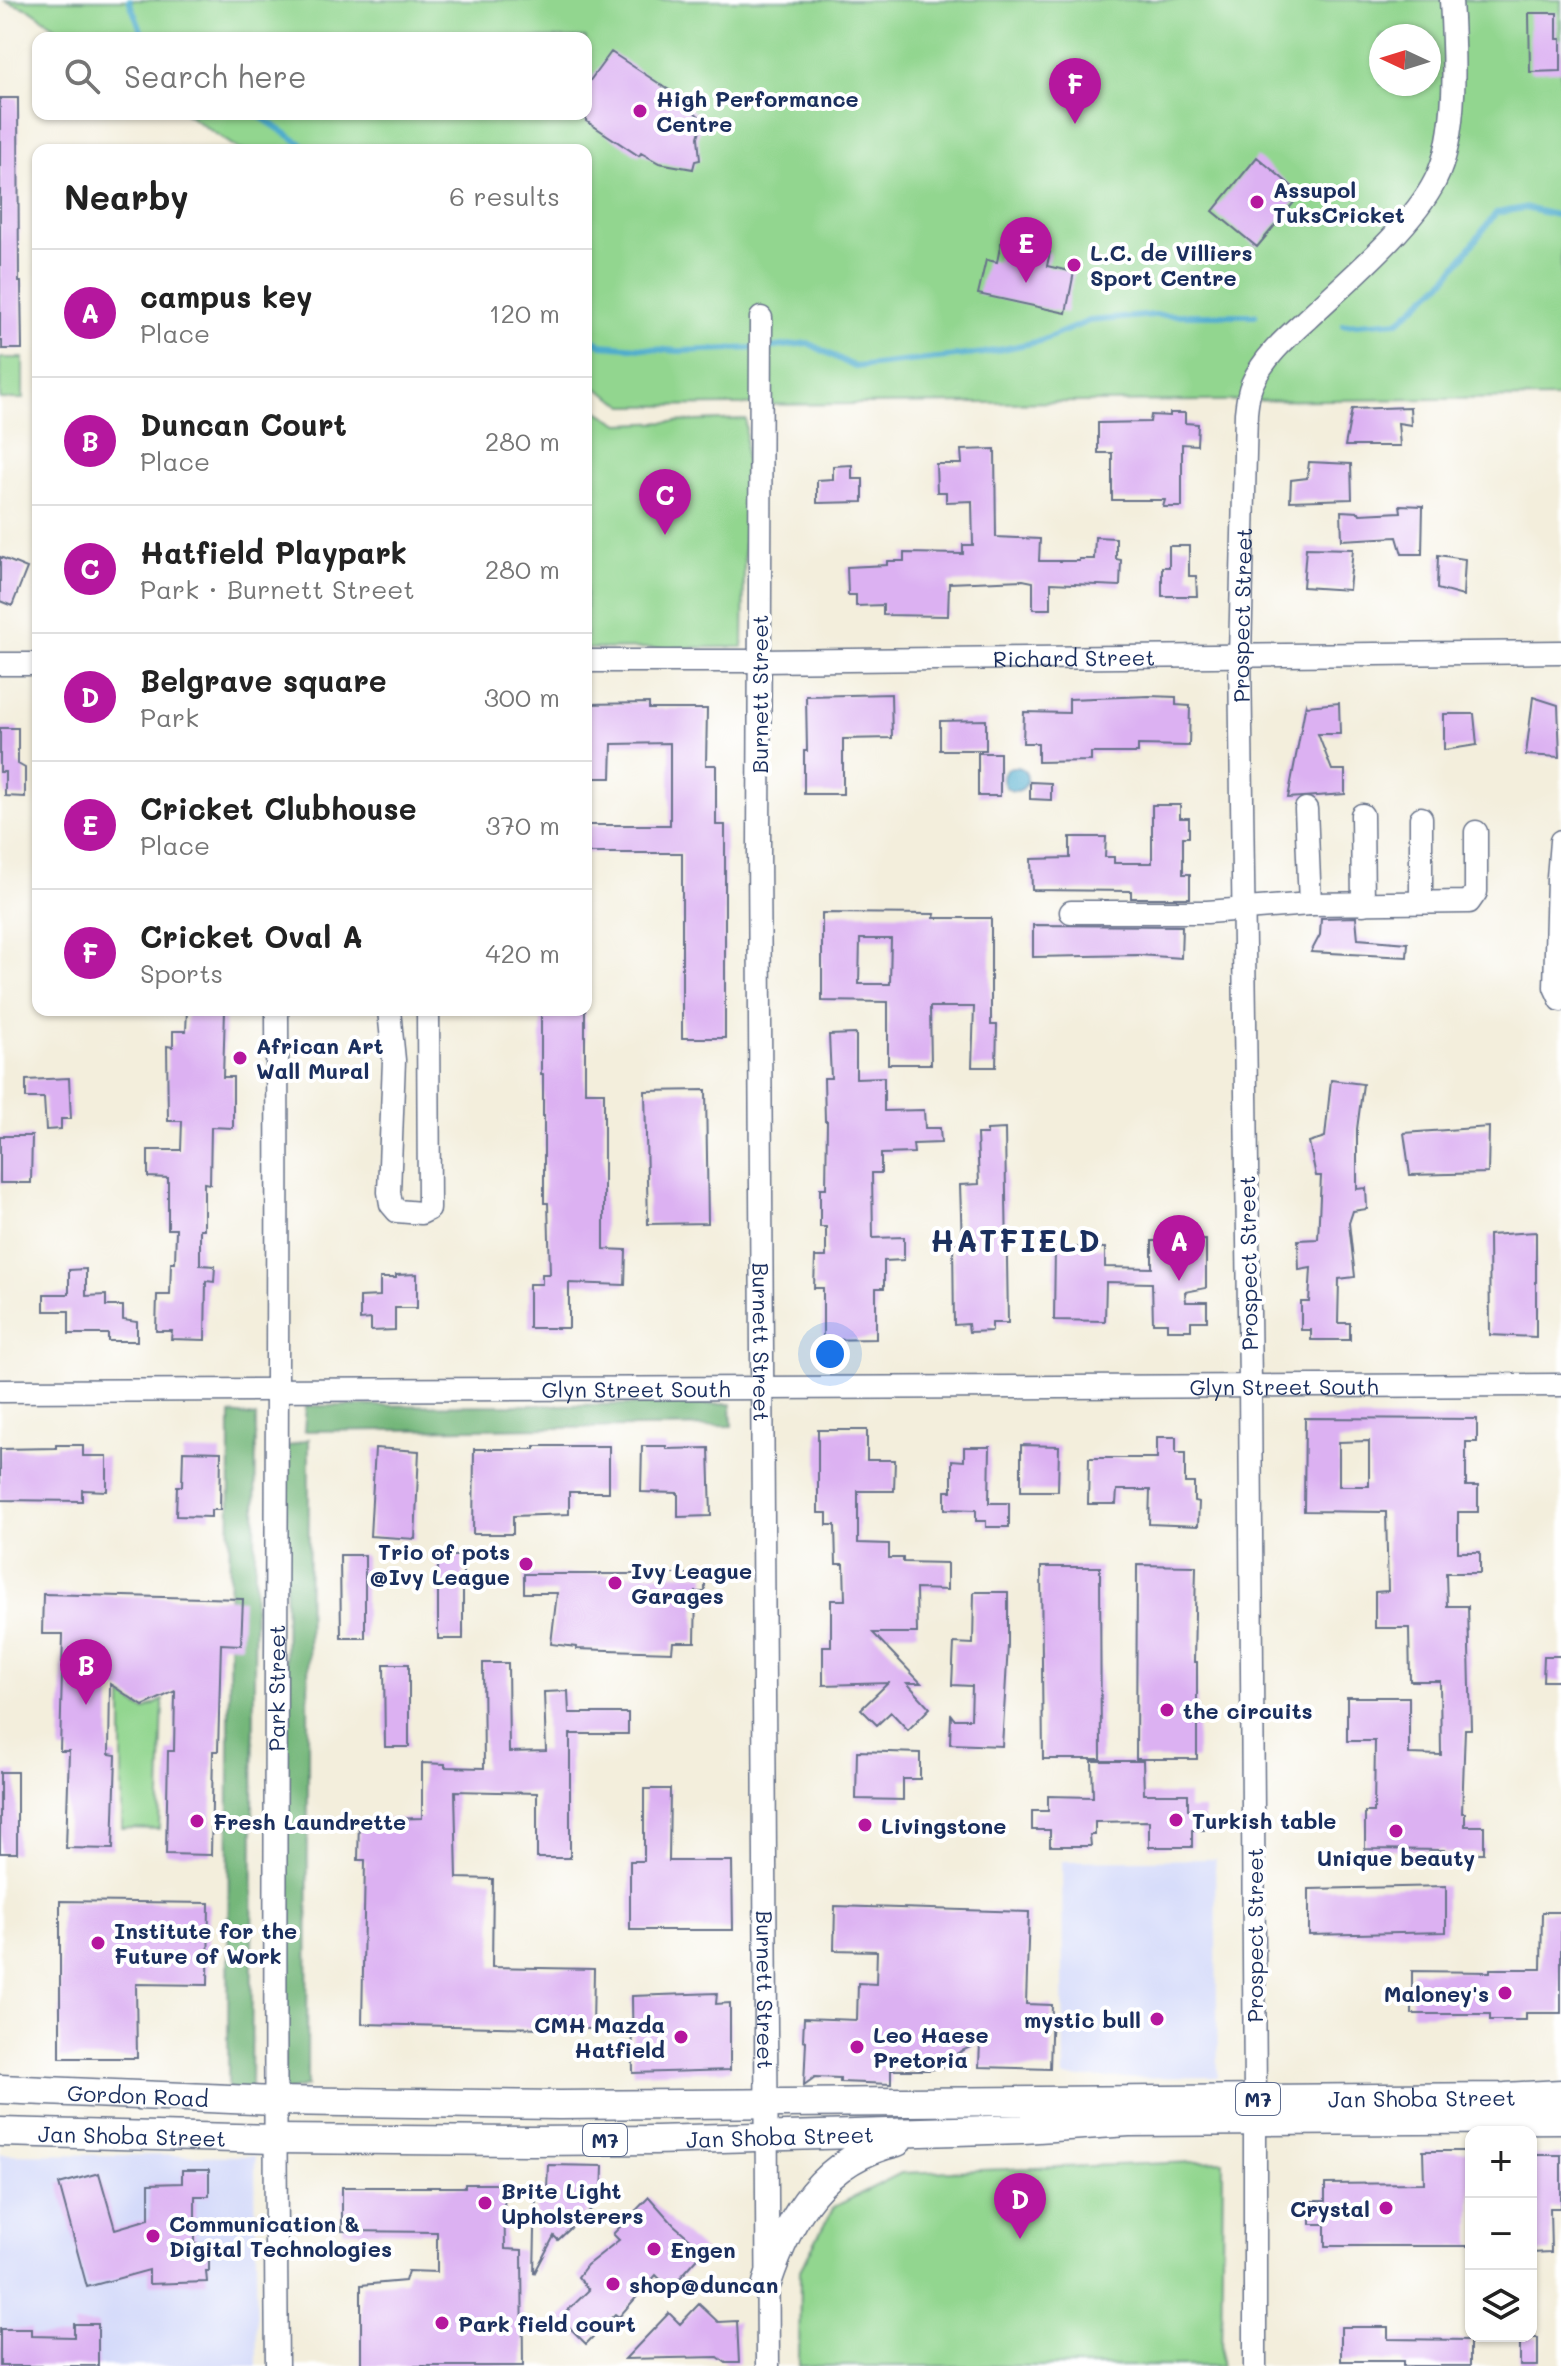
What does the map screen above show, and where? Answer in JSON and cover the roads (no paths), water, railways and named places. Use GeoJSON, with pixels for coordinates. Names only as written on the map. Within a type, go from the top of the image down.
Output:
{"type":"FeatureCollection","features":[{"type":"Feature","properties":{"kind":"main road","name":"Gordon Road"},"geometry":{"type":"LineString","coordinates":[[0,2089],[274,2101]]}},
{"type":"Feature","properties":{"kind":"main road","name":"Jan Shoba Street"},"geometry":{"type":"LineString","coordinates":[[0,2132],[532,2141],[765,2136],[1129,2122],[1255,2110],[1561,2094]]}},
{"type":"Feature","properties":{"kind":"main road","name":"Jan Shoba Street"},"geometry":{"type":"LineString","coordinates":[[274,2101],[1255,2110],[1561,2119]]}},
{"type":"Feature","properties":{"kind":"main road"},"geometry":{"type":"LineString","coordinates":[[767,2283],[792,2222],[833,2172],[869,2150],[944,2131]]}},
{"type":"Feature","properties":{"kind":"street","name":"Prospect Street"},"geometry":{"type":"LineString","coordinates":[[1255,2366],[1250,1384],[1240,656],[1245,427],[1248,395],[1259,371],[1285,339],[1390,239],[1436,180],[1450,131],[1451,0]]}},
{"type":"Feature","properties":{"kind":"street","name":"Burnett Street"},"geometry":{"type":"LineString","coordinates":[[761,318],[761,1389],[768,2366]]}},
{"type":"Feature","properties":{"kind":"street","name":"Richard Street"},"geometry":{"type":"LineString","coordinates":[[592,661],[1561,652]]}},
{"type":"Feature","properties":{"kind":"street"},"geometry":{"type":"LineString","coordinates":[[0,664],[32,664]]}},
{"type":"Feature","properties":{"kind":"street"},"geometry":{"type":"LineString","coordinates":[[1306,809],[1310,904]]}},
{"type":"Feature","properties":{"kind":"street"},"geometry":{"type":"LineString","coordinates":[[1362,815],[1363,904]]}},
{"type":"Feature","properties":{"kind":"street"},"geometry":{"type":"LineString","coordinates":[[1421,818],[1421,902]]}},
{"type":"Feature","properties":{"kind":"street"},"geometry":{"type":"LineString","coordinates":[[1071,912],[1469,902],[1476,892],[1476,832]]}},
{"type":"Feature","properties":{"kind":"street"},"geometry":{"type":"LineString","coordinates":[[1561,841],[1555,987],[1561,1000]]}},
{"type":"Feature","properties":{"kind":"street","name":"Park Street"},"geometry":{"type":"LineString","coordinates":[[277,1016],[279,1391],[274,2101],[277,2366]]}},
{"type":"Feature","properties":{"kind":"street"},"geometry":{"type":"LineString","coordinates":[[390,1016],[394,1060],[389,1192],[391,1204],[397,1211],[421,1213],[429,1209],[428,1016]]}},
{"type":"Feature","properties":{"kind":"street","name":"Glyn Street South"},"geometry":{"type":"LineString","coordinates":[[0,1391],[1561,1385]]}},
{"type":"Feature","properties":{"kind":"water"},"geometry":{"type":"Polygon","coordinates":[[[1015,767],[1026,774],[1027,779],[1020,790],[1015,791],[1004,784],[1003,779],[1010,768],[1015,767]]]}},
{"type":"Feature","properties":{"kind":"waterway"},"geometry":{"type":"LineString","coordinates":[[129,0],[142,32]]}},
{"type":"Feature","properties":{"kind":"waterway"},"geometry":{"type":"LineString","coordinates":[[265,120],[302,144]]}},
{"type":"Feature","properties":{"kind":"waterway"},"geometry":{"type":"LineString","coordinates":[[1343,325],[1399,321],[1447,278],[1496,213],[1524,208],[1561,216]]}},
{"type":"Feature","properties":{"kind":"waterway"},"geometry":{"type":"LineString","coordinates":[[767,348],[808,343],[855,367],[984,353],[1041,341],[1089,321],[1154,315],[1255,315]]}},
{"type":"Feature","properties":{"kind":"waterway"},"geometry":{"type":"LineString","coordinates":[[592,338],[601,345],[679,351],[756,348]]}},
{"type":"Feature","properties":{"kind":"place","name":"High Performance Centre"},"geometry":{"type":"Point","coordinates":[640,111]}},
{"type":"Feature","properties":{"kind":"place","name":"Cricket Oval A"},"geometry":{"type":"Point","coordinates":[1075,124]}},
{"type":"Feature","properties":{"kind":"place","name":"Assupol TuksCricket"},"geometry":{"type":"Point","coordinates":[1257,202]}},
{"type":"Feature","properties":{"kind":"place","name":"L.C. de Villiers Sport Centre"},"geometry":{"type":"Point","coordinates":[1074,265]}},
{"type":"Feature","properties":{"kind":"place","name":"Cricket Clubhouse"},"geometry":{"type":"Point","coordinates":[1026,283]}},
{"type":"Feature","properties":{"kind":"place","name":"Hatfield Playpark"},"geometry":{"type":"Point","coordinates":[665,535]}},
{"type":"Feature","properties":{"kind":"place","name":"African Art Wall Mural"},"geometry":{"type":"Point","coordinates":[240,1058]}},
{"type":"Feature","properties":{"kind":"place","name":"campus key"},"geometry":{"type":"Point","coordinates":[1179,1281]}},
{"type":"Feature","properties":{"kind":"place","name":"Trio of pots @Ivy League"},"geometry":{"type":"Point","coordinates":[526,1564]}},
{"type":"Feature","properties":{"kind":"place","name":"Ivy League Garages"},"geometry":{"type":"Point","coordinates":[615,1583]}},
{"type":"Feature","properties":{"kind":"place","name":"Duncan Court"},"geometry":{"type":"Point","coordinates":[86,1705]}},
{"type":"Feature","properties":{"kind":"place","name":"the circuits"},"geometry":{"type":"Point","coordinates":[1167,1710]}},
{"type":"Feature","properties":{"kind":"place","name":"Turkish table"},"geometry":{"type":"Point","coordinates":[1176,1820]}},
{"type":"Feature","properties":{"kind":"place","name":"Fresh Laundrette"},"geometry":{"type":"Point","coordinates":[197,1821]}},
{"type":"Feature","properties":{"kind":"place","name":"Livingstone"},"geometry":{"type":"Point","coordinates":[865,1825]}},
{"type":"Feature","properties":{"kind":"place","name":"Unique beauty"},"geometry":{"type":"Point","coordinates":[1396,1831]}},
{"type":"Feature","properties":{"kind":"place","name":"Institute for the Future of Work"},"geometry":{"type":"Point","coordinates":[98,1943]}},
{"type":"Feature","properties":{"kind":"place","name":"Maloney's"},"geometry":{"type":"Point","coordinates":[1505,1993]}},
{"type":"Feature","properties":{"kind":"place","name":"mystic bull"},"geometry":{"type":"Point","coordinates":[1157,2019]}},
{"type":"Feature","properties":{"kind":"place","name":"CMH Mazda Hatfield"},"geometry":{"type":"Point","coordinates":[681,2037]}},
{"type":"Feature","properties":{"kind":"place","name":"Leo Haese Pretoria"},"geometry":{"type":"Point","coordinates":[857,2047]}},
{"type":"Feature","properties":{"kind":"place","name":"Brite Light Upholsterers"},"geometry":{"type":"Point","coordinates":[485,2203]}},
{"type":"Feature","properties":{"kind":"place","name":"Crystal"},"geometry":{"type":"Point","coordinates":[1386,2208]}},
{"type":"Feature","properties":{"kind":"place","name":"Communication & Digital Technologies"},"geometry":{"type":"Point","coordinates":[153,2236]}},
{"type":"Feature","properties":{"kind":"place","name":"Belgrave square"},"geometry":{"type":"Point","coordinates":[1020,2239]}},
{"type":"Feature","properties":{"kind":"place","name":"Engen"},"geometry":{"type":"Point","coordinates":[654,2249]}},
{"type":"Feature","properties":{"kind":"place","name":"shop@duncan"},"geometry":{"type":"Point","coordinates":[613,2284]}},
{"type":"Feature","properties":{"kind":"place","name":"Park field court"},"geometry":{"type":"Point","coordinates":[442,2323]}},
{"type":"Feature","properties":{"kind":"district","name":"HATFIELD"},"geometry":{"type":"Point","coordinates":[1016,1240]}}]}
